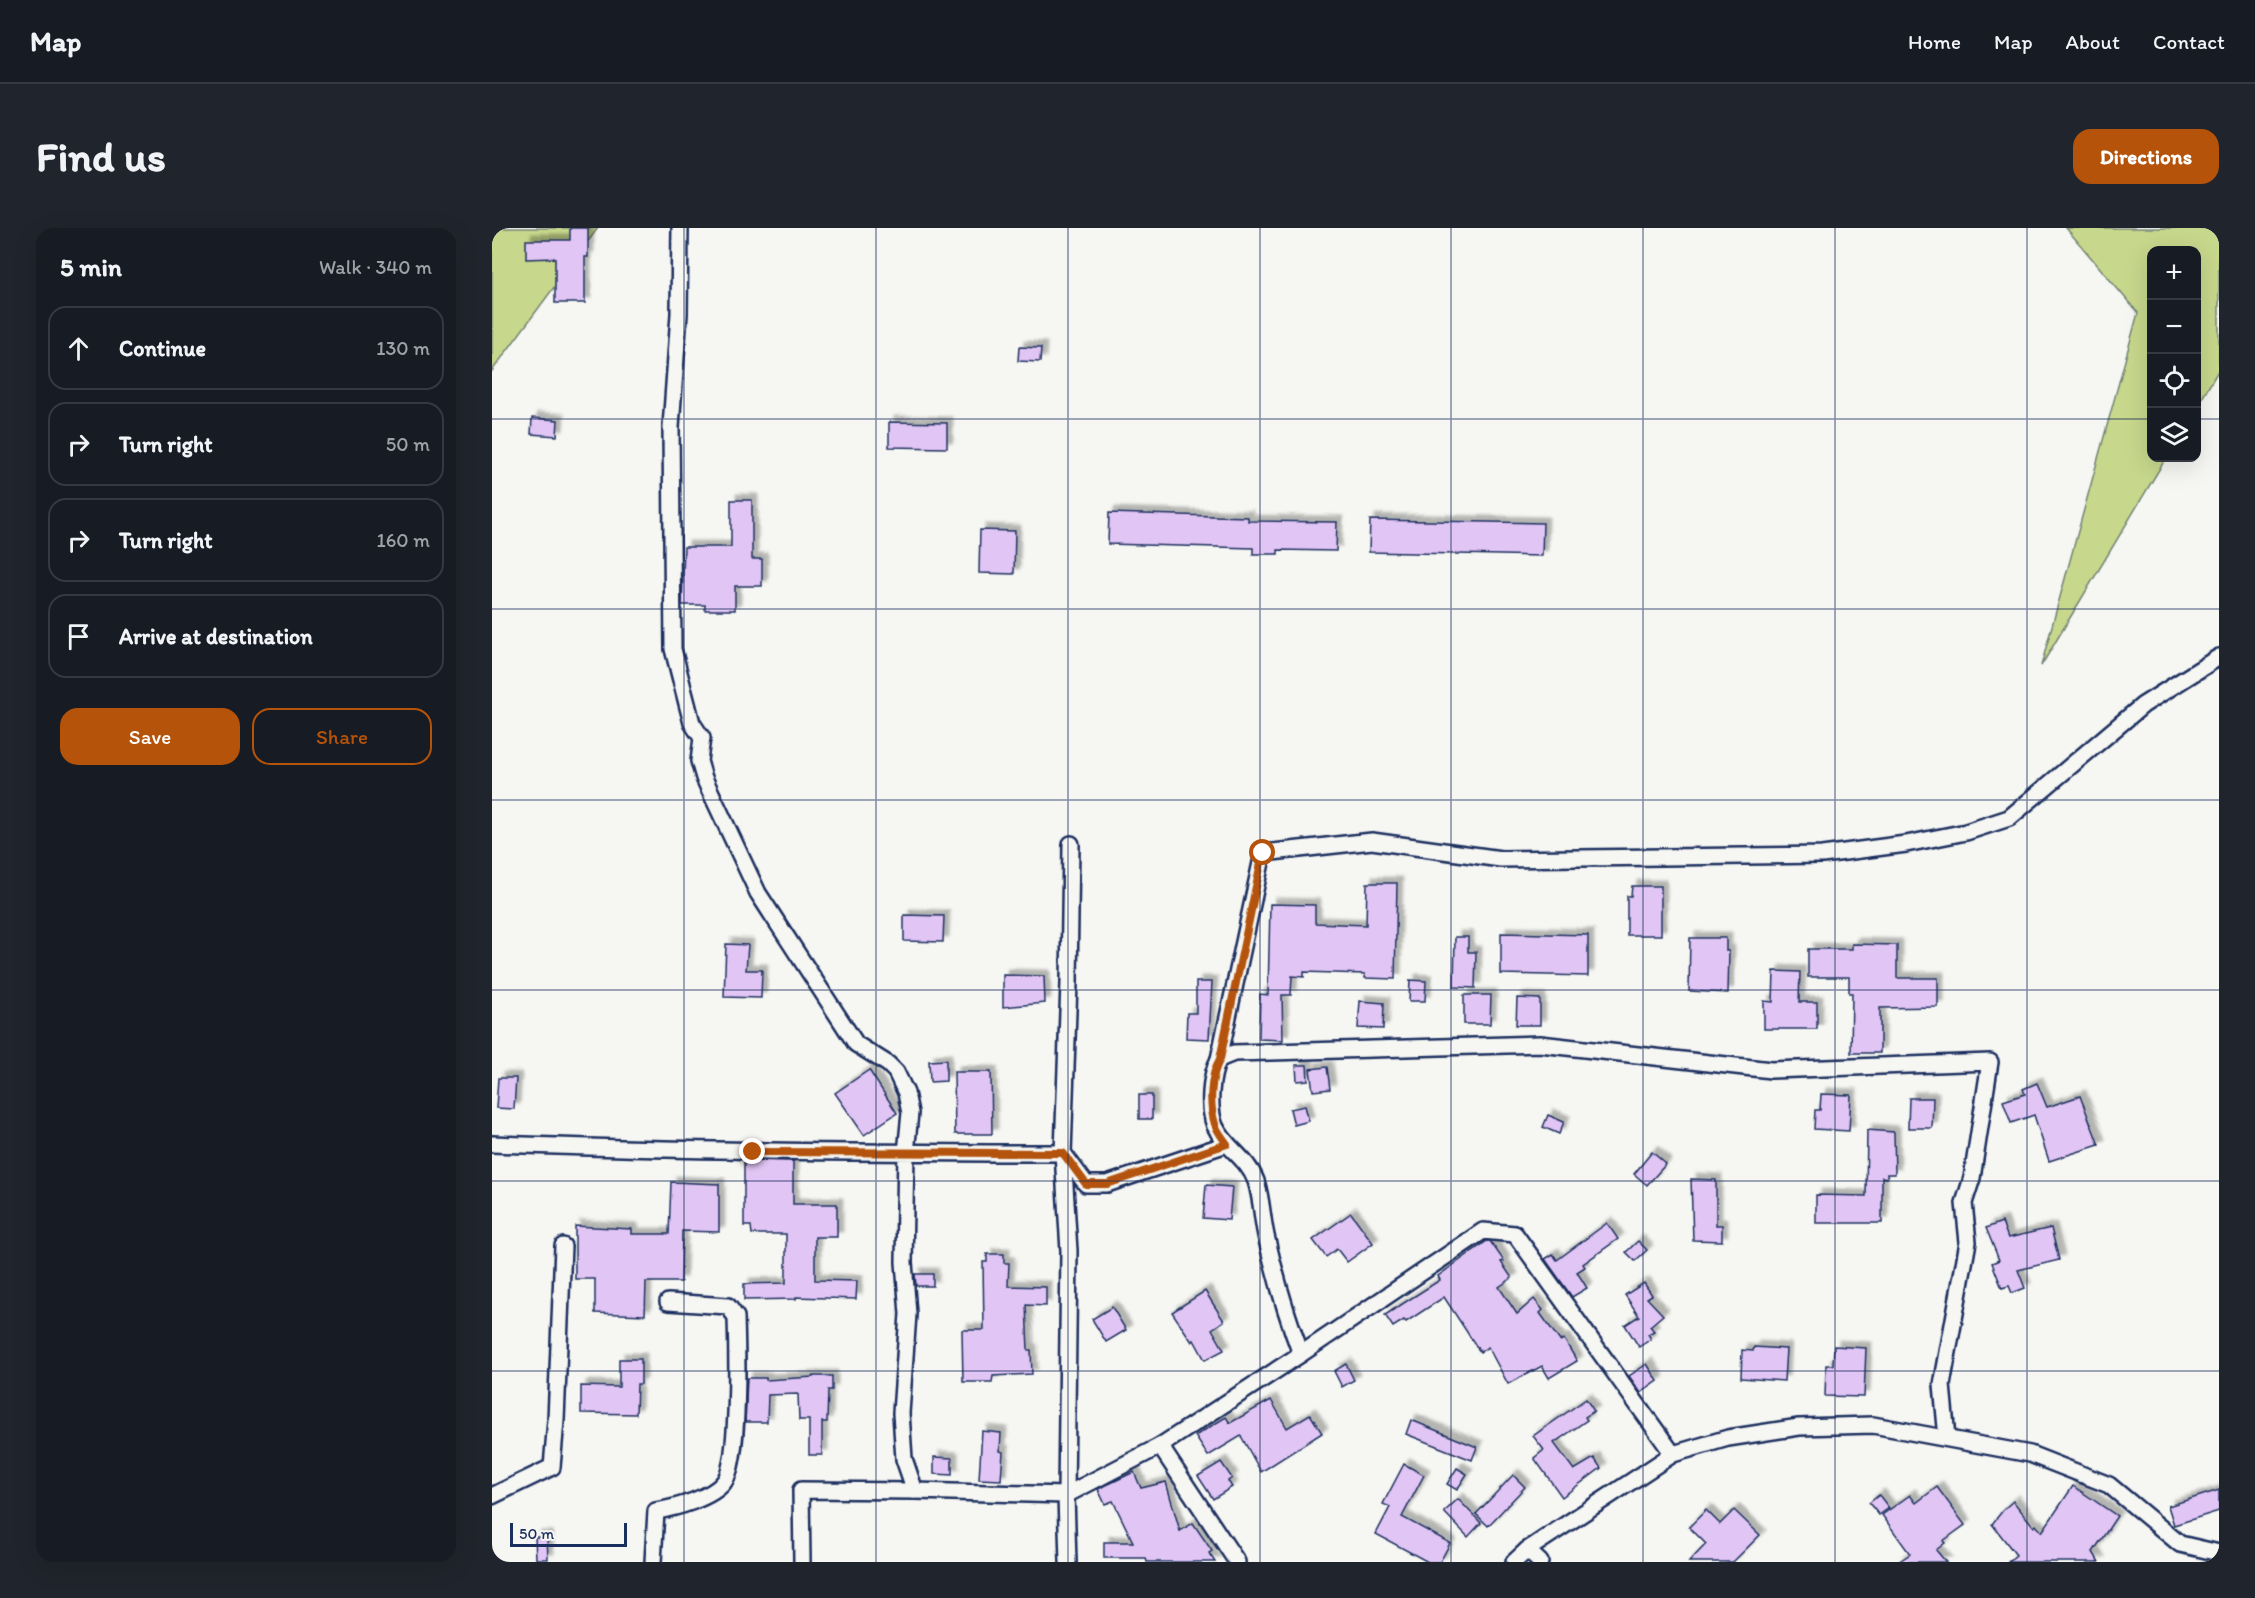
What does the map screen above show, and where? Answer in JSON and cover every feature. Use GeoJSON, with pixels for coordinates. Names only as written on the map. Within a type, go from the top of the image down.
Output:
{"type":"FeatureCollection","features":[{"type":"Feature","properties":{"kind":"street"},"geometry":{"type":"LineString","coordinates":[[680,228],[679,314],[671,427],[673,649],[692,723],[702,738],[699,761],[704,778],[758,893],[856,1044],[888,1064],[896,1072],[906,1092],[910,1113],[906,1153],[904,1262],[908,1314],[901,1413],[904,1459],[915,1491]]}},
{"type":"Feature","properties":{"kind":"street"},"geometry":{"type":"LineString","coordinates":[[1301,1354],[1289,1323],[1269,1249],[1256,1182],[1245,1161],[1227,1144],[1215,1126],[1211,1105],[1214,1069],[1220,1059],[1263,853],[1372,841],[1501,859],[1822,855],[1906,844],[1966,832],[2010,818],[2143,705],[2219,657]]}},
{"type":"Feature","properties":{"kind":"street"},"geometry":{"type":"LineString","coordinates":[[1068,1562],[1066,1496],[1069,1251],[1063,1153],[1070,983],[1071,844]]}},
{"type":"Feature","properties":{"kind":"street"},"geometry":{"type":"LineString","coordinates":[[1220,1059],[1234,1053],[1540,1044],[1771,1070],[1990,1062],[1972,1178],[1964,1203],[1968,1242],[1942,1385],[1947,1438]]}},
{"type":"Feature","properties":{"kind":"street"},"geometry":{"type":"LineString","coordinates":[[492,1144],[753,1152],[1063,1153]]}},
{"type":"Feature","properties":{"kind":"street"},"geometry":{"type":"LineString","coordinates":[[1063,1153],[1086,1184],[1107,1184],[1227,1144]]}},
{"type":"Feature","properties":{"kind":"street"},"geometry":{"type":"LineString","coordinates":[[802,1562],[801,1490],[1066,1496],[1160,1446],[1483,1231],[1515,1234],[1673,1454]]}},
{"type":"Feature","properties":{"kind":"street"},"geometry":{"type":"LineString","coordinates":[[492,1496],[552,1467],[563,1246]]}},
{"type":"Feature","properties":{"kind":"street"},"geometry":{"type":"LineString","coordinates":[[653,1562],[656,1511],[673,1508],[715,1490],[724,1482],[729,1471],[734,1442],[736,1317],[728,1306],[668,1302]]}},
{"type":"Feature","properties":{"kind":"street"},"geometry":{"type":"LineString","coordinates":[[1514,1562],[1527,1550],[1673,1454],[1728,1438],[1799,1427],[1873,1425],[2030,1454],[2109,1485],[2180,1544],[2219,1553]]}},
{"type":"Feature","properties":{"kind":"street"},"geometry":{"type":"LineString","coordinates":[[1160,1446],[1237,1562]]}},
{"type":"Feature","properties":{"kind":"street"},"geometry":{"type":"LineString","coordinates":[[1527,1550],[1540,1562]]}},
{"type":"Feature","properties":{"kind":"green space"},"geometry":{"type":"Polygon","coordinates":[[[492,228],[598,228],[492,371],[492,228]]]}},
{"type":"Feature","properties":{"kind":"green space"},"geometry":{"type":"Polygon","coordinates":[[[2066,228],[2219,228],[2219,369],[2201,400],[2201,246],[2147,246],[2147,462],[2164,462],[2041,666],[2138,313],[2066,228]]]}},
{"type":"Feature","properties":{"kind":"building"},"geometry":{"type":"Polygon","coordinates":[[[570,228],[588,228],[588,257],[585,257],[585,303],[555,303],[555,258],[526,259],[526,240],[570,240],[570,228]]]}},
{"type":"Feature","properties":{"kind":"building"},"geometry":{"type":"Polygon","coordinates":[[[1019,347],[1041,348],[1040,362],[1018,361],[1019,347]]]}},
{"type":"Feature","properties":{"kind":"building"},"geometry":{"type":"Polygon","coordinates":[[[532,418],[558,420],[557,436],[531,434],[532,418]]]}},
{"type":"Feature","properties":{"kind":"building"},"geometry":{"type":"Polygon","coordinates":[[[889,422],[947,423],[947,448],[889,447],[889,422]]]}},
{"type":"Feature","properties":{"kind":"building"},"geometry":{"type":"Polygon","coordinates":[[[731,500],[752,500],[752,559],[762,559],[762,586],[735,586],[735,610],[705,610],[705,605],[682,605],[684,547],[731,547],[731,500]]]}},
{"type":"Feature","properties":{"kind":"building"},"geometry":{"type":"Polygon","coordinates":[[[1109,513],[1248,517],[1248,521],[1337,522],[1336,551],[1278,550],[1278,554],[1253,554],[1253,548],[1108,544],[1109,513]]]}},
{"type":"Feature","properties":{"kind":"building"},"geometry":{"type":"Polygon","coordinates":[[[1370,520],[1543,523],[1542,556],[1369,552],[1370,520]]]}},
{"type":"Feature","properties":{"kind":"building"},"geometry":{"type":"Polygon","coordinates":[[[980,530],[1015,531],[1014,574],[979,573],[980,530]]]}},
{"type":"Feature","properties":{"kind":"building"},"geometry":{"type":"Polygon","coordinates":[[[1367,883],[1397,883],[1395,979],[1365,978],[1365,974],[1304,972],[1304,977],[1292,976],[1291,995],[1282,995],[1283,1040],[1259,1039],[1260,994],[1268,995],[1270,904],[1315,905],[1315,923],[1366,925],[1367,883]]]}},
{"type":"Feature","properties":{"kind":"building"},"geometry":{"type":"Polygon","coordinates":[[[1632,886],[1661,886],[1661,935],[1627,935],[1627,896],[1631,896],[1632,886]]]}},
{"type":"Feature","properties":{"kind":"building"},"geometry":{"type":"Polygon","coordinates":[[[904,915],[944,916],[943,942],[904,941],[904,915]]]}},
{"type":"Feature","properties":{"kind":"building"},"geometry":{"type":"Polygon","coordinates":[[[1501,933],[1588,935],[1588,976],[1501,974],[1501,933]]]}},
{"type":"Feature","properties":{"kind":"building"},"geometry":{"type":"Polygon","coordinates":[[[1455,937],[1468,937],[1468,952],[1476,952],[1475,988],[1454,987],[1455,937]]]}},
{"type":"Feature","properties":{"kind":"building"},"geometry":{"type":"Polygon","coordinates":[[[1690,938],[1726,938],[1726,951],[1729,951],[1728,993],[1689,991],[1690,938]]]}},
{"type":"Feature","properties":{"kind":"building"},"geometry":{"type":"Polygon","coordinates":[[[726,944],[748,945],[746,970],[762,970],[761,998],[724,997],[726,944]]]}},
{"type":"Feature","properties":{"kind":"building"},"geometry":{"type":"Polygon","coordinates":[[[1852,944],[1897,945],[1897,978],[1938,978],[1938,1007],[1880,1008],[1880,1053],[1851,1053],[1852,993],[1849,993],[1849,977],[1808,977],[1808,949],[1852,949],[1852,944]]]}},
{"type":"Feature","properties":{"kind":"building"},"geometry":{"type":"Polygon","coordinates":[[[1774,971],[1800,972],[1799,1002],[1817,1002],[1817,1029],[1764,1029],[1764,1001],[1773,1002],[1774,971]]]}},
{"type":"Feature","properties":{"kind":"building"},"geometry":{"type":"Polygon","coordinates":[[[1003,975],[1044,976],[1045,1003],[1003,1007],[1003,975]]]}},
{"type":"Feature","properties":{"kind":"building"},"geometry":{"type":"Polygon","coordinates":[[[1410,980],[1426,981],[1425,1001],[1409,1001],[1410,980]]]}},
{"type":"Feature","properties":{"kind":"building"},"geometry":{"type":"Polygon","coordinates":[[[1196,982],[1212,982],[1209,1039],[1186,1038],[1187,1013],[1196,1013],[1196,982]]]}},
{"type":"Feature","properties":{"kind":"building"},"geometry":{"type":"Polygon","coordinates":[[[1464,995],[1491,995],[1490,1024],[1464,1024],[1464,995]]]}},
{"type":"Feature","properties":{"kind":"building"},"geometry":{"type":"Polygon","coordinates":[[[1517,998],[1540,999],[1540,1025],[1516,1025],[1517,998]]]}},
{"type":"Feature","properties":{"kind":"building"},"geometry":{"type":"Polygon","coordinates":[[[1360,1001],[1384,1003],[1383,1029],[1358,1028],[1360,1001]]]}},
{"type":"Feature","properties":{"kind":"building"},"geometry":{"type":"Polygon","coordinates":[[[946,1060],[946,1081],[930,1082],[929,1061],[946,1060]]]}},
{"type":"Feature","properties":{"kind":"building"},"geometry":{"type":"Polygon","coordinates":[[[1296,1065],[1307,1065],[1308,1080],[1297,1081],[1296,1065]]]}},
{"type":"Feature","properties":{"kind":"building"},"geometry":{"type":"Polygon","coordinates":[[[1327,1067],[1330,1089],[1313,1091],[1310,1069],[1327,1067]]]}},
{"type":"Feature","properties":{"kind":"building"},"geometry":{"type":"Polygon","coordinates":[[[869,1070],[897,1113],[864,1135],[835,1093],[869,1070]]]}},
{"type":"Feature","properties":{"kind":"building"},"geometry":{"type":"Polygon","coordinates":[[[954,1072],[991,1072],[992,1134],[955,1134],[954,1072]]]}},
{"type":"Feature","properties":{"kind":"building"},"geometry":{"type":"Polygon","coordinates":[[[498,1078],[516,1078],[514,1109],[496,1108],[498,1078]]]}},
{"type":"Feature","properties":{"kind":"building"},"geometry":{"type":"Polygon","coordinates":[[[2037,1083],[2047,1107],[2080,1096],[2099,1145],[2049,1161],[2034,1115],[2011,1123],[2003,1101],[2025,1094],[2023,1089],[2037,1083]]]}},
{"type":"Feature","properties":{"kind":"building"},"geometry":{"type":"Polygon","coordinates":[[[1821,1094],[1851,1095],[1849,1131],[1814,1129],[1815,1110],[1820,1110],[1821,1094]]]}},
{"type":"Feature","properties":{"kind":"building"},"geometry":{"type":"Polygon","coordinates":[[[1139,1095],[1152,1095],[1152,1119],[1139,1119],[1139,1095]]]}},
{"type":"Feature","properties":{"kind":"building"},"geometry":{"type":"Polygon","coordinates":[[[1909,1098],[1933,1098],[1932,1128],[1908,1128],[1909,1098]]]}},
{"type":"Feature","properties":{"kind":"building"},"geometry":{"type":"Polygon","coordinates":[[[1305,1106],[1309,1121],[1294,1125],[1290,1109],[1305,1106]]]}},
{"type":"Feature","properties":{"kind":"building"},"geometry":{"type":"Polygon","coordinates":[[[1548,1115],[1564,1122],[1559,1134],[1543,1127],[1548,1115]]]}},
{"type":"Feature","properties":{"kind":"building"},"geometry":{"type":"Polygon","coordinates":[[[1867,1130],[1894,1132],[1895,1174],[1887,1174],[1887,1178],[1882,1177],[1882,1223],[1816,1223],[1816,1195],[1866,1196],[1867,1130]]]}},
{"type":"Feature","properties":{"kind":"building"},"geometry":{"type":"Polygon","coordinates":[[[1652,1152],[1666,1164],[1647,1185],[1634,1174],[1652,1152]]]}},
{"type":"Feature","properties":{"kind":"building"},"geometry":{"type":"Polygon","coordinates":[[[744,1160],[793,1161],[793,1204],[837,1204],[837,1237],[815,1237],[815,1280],[857,1281],[856,1299],[796,1297],[796,1299],[744,1300],[744,1284],[786,1283],[786,1234],[752,1234],[751,1226],[744,1226],[744,1160]]]}},
{"type":"Feature","properties":{"kind":"building"},"geometry":{"type":"Polygon","coordinates":[[[1691,1179],[1716,1180],[1716,1225],[1722,1225],[1722,1241],[1693,1240],[1691,1179]]]}},
{"type":"Feature","properties":{"kind":"building"},"geometry":{"type":"Polygon","coordinates":[[[671,1182],[719,1184],[719,1232],[682,1231],[681,1282],[646,1282],[645,1315],[595,1313],[595,1279],[575,1279],[575,1226],[632,1229],[632,1234],[669,1234],[671,1182]]]}},
{"type":"Feature","properties":{"kind":"building"},"geometry":{"type":"Polygon","coordinates":[[[1206,1185],[1232,1187],[1229,1220],[1203,1218],[1206,1185]]]}},
{"type":"Feature","properties":{"kind":"building"},"geometry":{"type":"Polygon","coordinates":[[[1351,1213],[1373,1243],[1347,1262],[1337,1249],[1326,1257],[1313,1240],[1351,1213]]]}},
{"type":"Feature","properties":{"kind":"building"},"geometry":{"type":"Polygon","coordinates":[[[2002,1222],[2008,1238],[2051,1228],[2059,1260],[2018,1270],[2025,1288],[2012,1293],[2009,1286],[2002,1288],[1992,1263],[1999,1260],[1986,1228],[2002,1222]]]}},
{"type":"Feature","properties":{"kind":"building"},"geometry":{"type":"Polygon","coordinates":[[[1607,1223],[1618,1239],[1583,1264],[1585,1267],[1577,1272],[1587,1288],[1572,1297],[1545,1259],[1553,1254],[1557,1260],[1607,1223]]]}},
{"type":"Feature","properties":{"kind":"building"},"geometry":{"type":"Polygon","coordinates":[[[1490,1241],[1504,1261],[1501,1262],[1512,1278],[1499,1287],[1517,1314],[1534,1299],[1543,1310],[1540,1313],[1560,1341],[1564,1339],[1577,1361],[1549,1378],[1542,1366],[1508,1384],[1488,1347],[1480,1352],[1444,1297],[1406,1322],[1404,1320],[1393,1327],[1385,1315],[1440,1280],[1438,1276],[1490,1241]]]}},
{"type":"Feature","properties":{"kind":"building"},"geometry":{"type":"Polygon","coordinates":[[[1638,1241],[1647,1250],[1635,1261],[1626,1252],[1638,1241]]]}},
{"type":"Feature","properties":{"kind":"building"},"geometry":{"type":"Polygon","coordinates":[[[987,1254],[1004,1254],[1004,1263],[1009,1263],[1008,1286],[1046,1287],[1046,1306],[1026,1305],[1028,1350],[1031,1350],[1032,1374],[993,1376],[992,1382],[963,1382],[962,1330],[984,1330],[983,1262],[987,1262],[987,1254]]]}},
{"type":"Feature","properties":{"kind":"building"},"geometry":{"type":"Polygon","coordinates":[[[915,1274],[933,1274],[933,1286],[916,1286],[915,1274]]]}},
{"type":"Feature","properties":{"kind":"building"},"geometry":{"type":"Polygon","coordinates":[[[1644,1283],[1652,1295],[1647,1298],[1663,1315],[1650,1326],[1654,1331],[1648,1334],[1651,1339],[1639,1347],[1625,1325],[1639,1316],[1625,1295],[1644,1283]]]}},
{"type":"Feature","properties":{"kind":"building"},"geometry":{"type":"Polygon","coordinates":[[[1205,1291],[1224,1321],[1212,1329],[1224,1350],[1205,1360],[1194,1340],[1192,1342],[1172,1312],[1205,1291]]]}},
{"type":"Feature","properties":{"kind":"building"},"geometry":{"type":"Polygon","coordinates":[[[1112,1307],[1126,1330],[1106,1342],[1092,1319],[1112,1307]]]}},
{"type":"Feature","properties":{"kind":"building"},"geometry":{"type":"Polygon","coordinates":[[[1834,1346],[1866,1348],[1864,1397],[1825,1396],[1826,1365],[1833,1365],[1834,1346]]]}},
{"type":"Feature","properties":{"kind":"building"},"geometry":{"type":"Polygon","coordinates":[[[1754,1347],[1786,1349],[1784,1381],[1741,1378],[1742,1350],[1753,1351],[1754,1347]]]}},
{"type":"Feature","properties":{"kind":"building"},"geometry":{"type":"Polygon","coordinates":[[[619,1359],[641,1359],[641,1384],[637,1384],[636,1414],[581,1413],[581,1386],[619,1387],[619,1359]]]}},
{"type":"Feature","properties":{"kind":"building"},"geometry":{"type":"Polygon","coordinates":[[[1346,1364],[1354,1380],[1342,1387],[1334,1371],[1346,1364]]]}},
{"type":"Feature","properties":{"kind":"building"},"geometry":{"type":"Polygon","coordinates":[[[1647,1364],[1658,1381],[1641,1393],[1629,1376],[1647,1364]]]}},
{"type":"Feature","properties":{"kind":"building"},"geometry":{"type":"Polygon","coordinates":[[[832,1376],[832,1390],[828,1390],[827,1422],[822,1422],[822,1455],[809,1455],[809,1420],[799,1420],[798,1394],[768,1395],[767,1422],[745,1422],[747,1378],[766,1378],[766,1380],[832,1376]]]}},
{"type":"Feature","properties":{"kind":"building"},"geometry":{"type":"Polygon","coordinates":[[[1586,1399],[1594,1411],[1585,1417],[1587,1420],[1554,1443],[1574,1470],[1594,1458],[1601,1468],[1562,1497],[1534,1458],[1544,1450],[1533,1436],[1586,1399]]]}},
{"type":"Feature","properties":{"kind":"building"},"geometry":{"type":"Polygon","coordinates":[[[1271,1400],[1287,1428],[1310,1414],[1322,1433],[1261,1472],[1241,1436],[1208,1456],[1195,1436],[1226,1417],[1230,1423],[1271,1400]]]}},
{"type":"Feature","properties":{"kind":"building"},"geometry":{"type":"Polygon","coordinates":[[[1411,1420],[1477,1447],[1472,1460],[1406,1434],[1411,1420]]]}},
{"type":"Feature","properties":{"kind":"building"},"geometry":{"type":"Polygon","coordinates":[[[982,1431],[1001,1433],[1000,1451],[1003,1452],[1001,1480],[979,1479],[982,1431]]]}},
{"type":"Feature","properties":{"kind":"building"},"geometry":{"type":"Polygon","coordinates":[[[934,1457],[952,1458],[952,1475],[934,1474],[934,1457]]]}},
{"type":"Feature","properties":{"kind":"building"},"geometry":{"type":"Polygon","coordinates":[[[1221,1462],[1232,1478],[1228,1481],[1232,1487],[1213,1499],[1198,1476],[1221,1462]]]}},
{"type":"Feature","properties":{"kind":"building"},"geometry":{"type":"Polygon","coordinates":[[[1404,1464],[1424,1475],[1402,1517],[1450,1543],[1440,1562],[1428,1562],[1376,1534],[1390,1507],[1383,1504],[1404,1464]]]}},
{"type":"Feature","properties":{"kind":"building"},"geometry":{"type":"Polygon","coordinates":[[[1457,1468],[1467,1474],[1457,1490],[1447,1484],[1457,1468]]]}},
{"type":"Feature","properties":{"kind":"building"},"geometry":{"type":"Polygon","coordinates":[[[1134,1472],[1141,1488],[1166,1482],[1180,1531],[1193,1523],[1212,1551],[1209,1553],[1215,1562],[1147,1562],[1146,1558],[1104,1558],[1104,1542],[1133,1542],[1113,1501],[1105,1504],[1098,1489],[1134,1472]]]}},
{"type":"Feature","properties":{"kind":"building"},"geometry":{"type":"Polygon","coordinates":[[[1513,1475],[1525,1487],[1488,1526],[1476,1514],[1513,1475]]]}},
{"type":"Feature","properties":{"kind":"building"},"geometry":{"type":"Polygon","coordinates":[[[2073,1486],[2117,1516],[2093,1552],[2099,1562],[2008,1562],[2016,1555],[1992,1524],[2004,1509],[2013,1501],[2034,1527],[2036,1525],[2042,1532],[2073,1486]]]}},
{"type":"Feature","properties":{"kind":"building"},"geometry":{"type":"Polygon","coordinates":[[[1937,1487],[1965,1525],[1943,1541],[1945,1543],[1936,1550],[1946,1562],[1898,1562],[1910,1554],[1882,1515],[1910,1495],[1916,1503],[1937,1487]]]}},
{"type":"Feature","properties":{"kind":"building"},"geometry":{"type":"Polygon","coordinates":[[[2219,1490],[2219,1511],[2174,1525],[2168,1506],[2219,1490]]]}},
{"type":"Feature","properties":{"kind":"building"},"geometry":{"type":"Polygon","coordinates":[[[1879,1495],[1889,1508],[1879,1515],[1869,1503],[1879,1495]]]}},
{"type":"Feature","properties":{"kind":"building"},"geometry":{"type":"Polygon","coordinates":[[[1458,1499],[1481,1523],[1468,1537],[1444,1512],[1458,1499]]]}},
{"type":"Feature","properties":{"kind":"building"},"geometry":{"type":"Polygon","coordinates":[[[1706,1510],[1720,1524],[1734,1510],[1760,1535],[1733,1562],[1689,1562],[1706,1544],[1689,1527],[1706,1510]]]}},
{"type":"Feature","properties":{"kind":"building"},"geometry":{"type":"Polygon","coordinates":[[[535,1537],[547,1537],[548,1559],[536,1559],[535,1537]]]}},
{"type":"Feature","properties":{"kind":"route"},"geometry":{"type":"LineString","coordinates":[[753,1152],[1063,1153],[1086,1184],[1107,1184],[1227,1144],[1215,1126],[1211,1105],[1214,1069],[1220,1059],[1263,853]]}}]}
